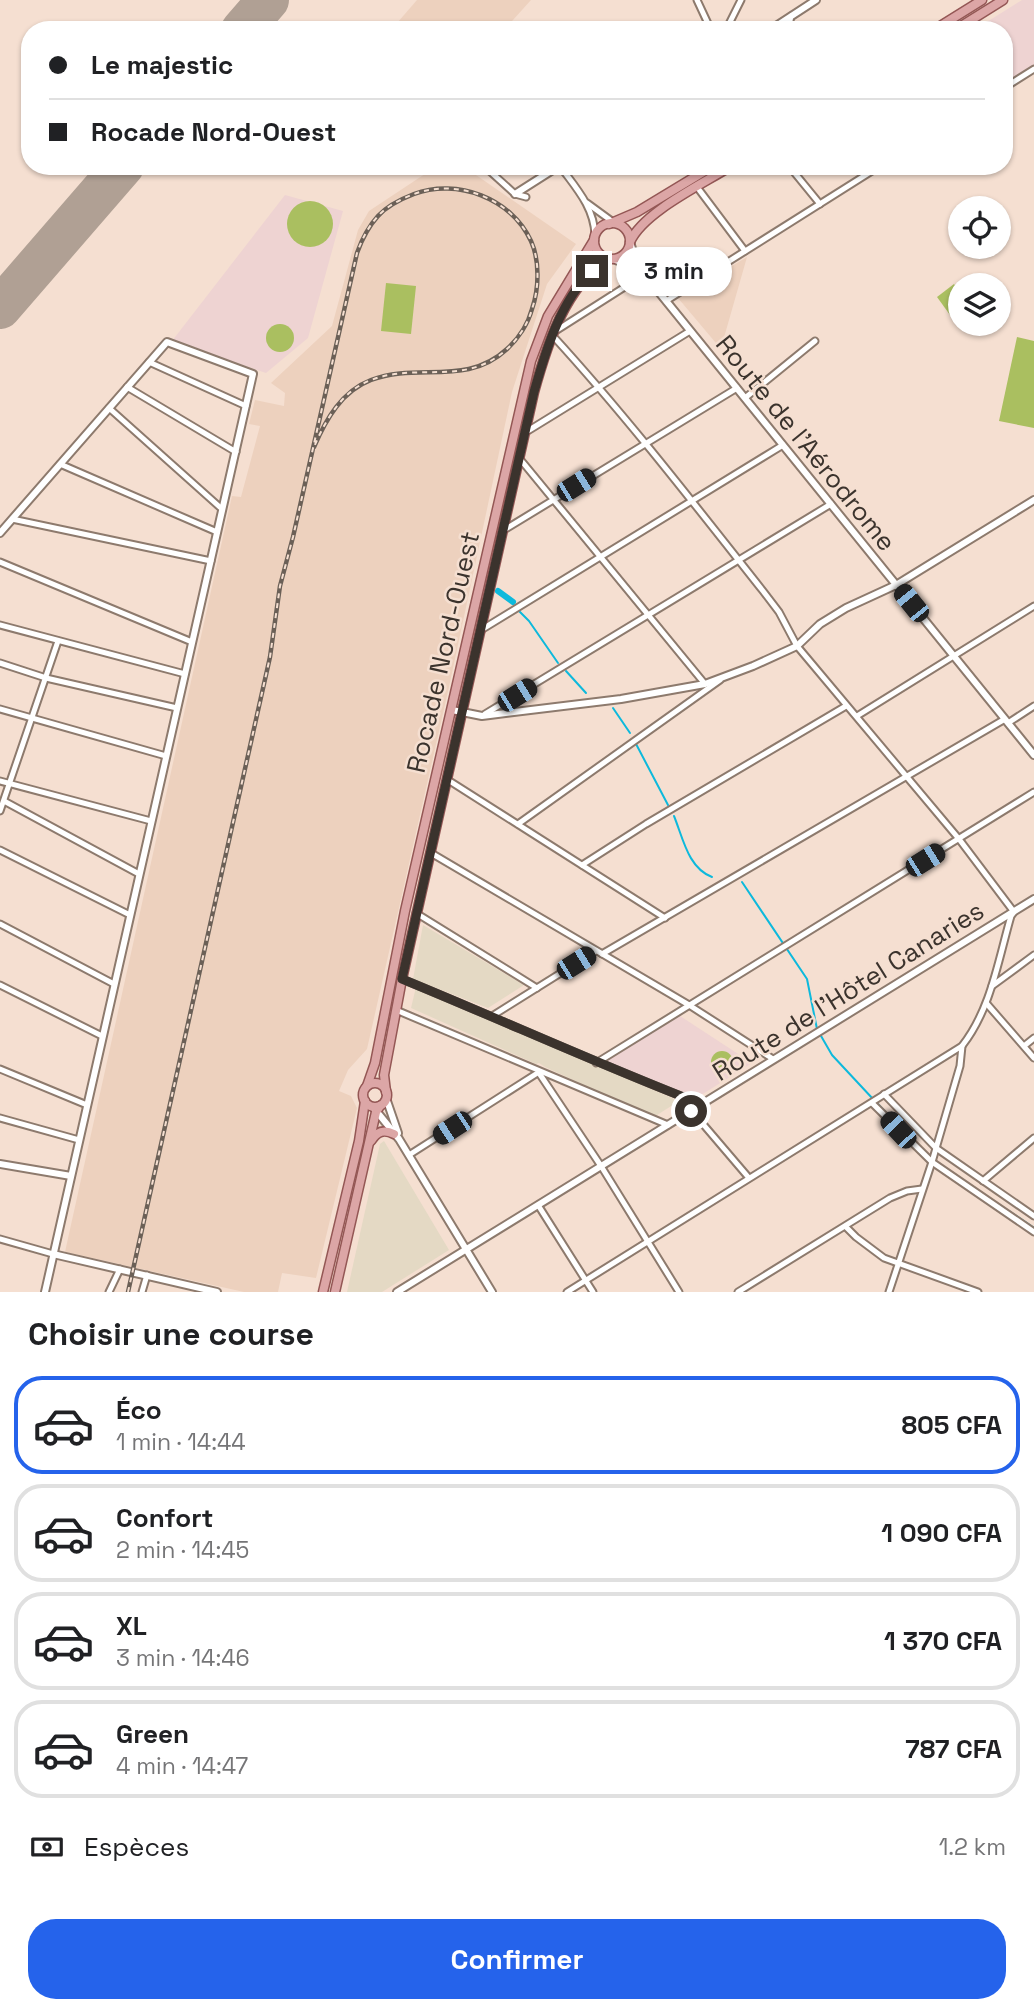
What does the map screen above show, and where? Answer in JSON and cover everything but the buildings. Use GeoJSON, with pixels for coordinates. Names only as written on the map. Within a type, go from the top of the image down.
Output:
{"type":"FeatureCollection","features":[{"type":"Feature","properties":{"kind":"main road"},"geometry":{"type":"LineString","coordinates":[[948,21],[982,0]]}},
{"type":"Feature","properties":{"kind":"main road"},"geometry":{"type":"LineString","coordinates":[[969,21],[1003,0]]}},
{"type":"Feature","properties":{"kind":"main road"},"geometry":{"type":"LineString","coordinates":[[698,175],[637,212],[602,226],[595,237],[597,250],[611,259],[623,255],[637,229],[646,220],[716,175]]}},
{"type":"Feature","properties":{"kind":"main road"},"geometry":{"type":"LineString","coordinates":[[613,223],[626,231],[630,242]]}},
{"type":"Feature","properties":{"kind":"main road","name":"Rocade Nord-Ouest"},"geometry":{"type":"LineString","coordinates":[[367,1086],[375,1063],[405,911],[531,361],[548,316],[595,237]]}},
{"type":"Feature","properties":{"kind":"main road","name":"Rocade Nord-Ouest"},"geometry":{"type":"LineString","coordinates":[[386,1095],[384,1075],[402,979],[536,384],[553,334],[582,282],[592,271],[611,259]]}},
{"type":"Feature","properties":{"kind":"main road"},"geometry":{"type":"LineString","coordinates":[[323,1291],[359,1141],[364,1092],[367,1086],[380,1084],[386,1095],[377,1108],[335,1292]]}},
{"type":"Feature","properties":{"kind":"main road"},"geometry":{"type":"LineString","coordinates":[[365,1101],[377,1108]]}},
{"type":"Feature","properties":{"kind":"main road"},"geometry":{"type":"LineString","coordinates":[[369,1144],[378,1133],[385,1131],[397,1136]]}},
{"type":"Feature","properties":{"kind":"street"},"geometry":{"type":"LineString","coordinates":[[697,0],[707,21]]}},
{"type":"Feature","properties":{"kind":"street"},"geometry":{"type":"LineString","coordinates":[[730,21],[741,0]]}},
{"type":"Feature","properties":{"kind":"street"},"geometry":{"type":"LineString","coordinates":[[784,21],[816,0]]}},
{"type":"Feature","properties":{"kind":"street"},"geometry":{"type":"LineString","coordinates":[[790,21],[791,16]]}},
{"type":"Feature","properties":{"kind":"street"},"geometry":{"type":"LineString","coordinates":[[1013,82],[1034,69]]}},
{"type":"Feature","properties":{"kind":"street"},"geometry":{"type":"LineString","coordinates":[[494,175],[514,194],[526,197]]}},
{"type":"Feature","properties":{"kind":"street"},"geometry":{"type":"LineString","coordinates":[[514,194],[545,175]]}},
{"type":"Feature","properties":{"kind":"street"},"geometry":{"type":"LineString","coordinates":[[566,175],[587,203],[613,223]]}},
{"type":"Feature","properties":{"kind":"street"},"geometry":{"type":"LineString","coordinates":[[796,175],[820,204]]}},
{"type":"Feature","properties":{"kind":"street"},"geometry":{"type":"LineString","coordinates":[[666,301],[866,175]]}},
{"type":"Feature","properties":{"kind":"street"},"geometry":{"type":"LineString","coordinates":[[697,187],[745,251]]}},
{"type":"Feature","properties":{"kind":"street"},"geometry":{"type":"LineString","coordinates":[[587,203],[595,224],[595,237]]}},
{"type":"Feature","properties":{"kind":"street","name":"Route de l'Aérodrome"},"geometry":{"type":"LineString","coordinates":[[630,242],[634,256],[654,286],[1034,755]]}},
{"type":"Feature","properties":{"kind":"street","name":"Route de l'Aérodrome"},"geometry":{"type":"LineString","coordinates":[[611,259],[630,265],[654,286]]}},
{"type":"Feature","properties":{"kind":"street"},"geometry":{"type":"LineString","coordinates":[[568,1292],[962,1046],[973,1032],[987,1004],[1014,912],[959,839],[797,646],[779,612],[645,442],[553,334],[642,276]]}},
{"type":"Feature","properties":{"kind":"street"},"geometry":{"type":"LineString","coordinates":[[526,432],[690,331]]}},
{"type":"Feature","properties":{"kind":"street"},"geometry":{"type":"LineString","coordinates":[[745,398],[815,341]]}},
{"type":"Feature","properties":{"kind":"street"},"geometry":{"type":"LineString","coordinates":[[0,533],[167,342],[253,374],[45,1292]]}},
{"type":"Feature","properties":{"kind":"street"},"geometry":{"type":"LineString","coordinates":[[149,362],[246,406]]}},
{"type":"Feature","properties":{"kind":"street"},"geometry":{"type":"LineString","coordinates":[[127,387],[236,452]]}},
{"type":"Feature","properties":{"kind":"street"},"geometry":{"type":"LineString","coordinates":[[503,530],[737,388]]}},
{"type":"Feature","properties":{"kind":"street"},"geometry":{"type":"LineString","coordinates":[[109,408],[222,509]]}},
{"type":"Feature","properties":{"kind":"street"},"geometry":{"type":"LineString","coordinates":[[481,631],[783,445]]}},
{"type":"Feature","properties":{"kind":"street"},"geometry":{"type":"LineString","coordinates":[[520,459],[705,684]]}},
{"type":"Feature","properties":{"kind":"street"},"geometry":{"type":"LineString","coordinates":[[60,464],[217,532]]}},
{"type":"Feature","properties":{"kind":"street"},"geometry":{"type":"LineString","coordinates":[[452,710],[482,716],[609,701],[722,679],[797,646],[828,619],[896,585],[1034,500]]}},
{"type":"Feature","properties":{"kind":"street"},"geometry":{"type":"LineString","coordinates":[[482,716],[831,504]]}},
{"type":"Feature","properties":{"kind":"street"},"geometry":{"type":"LineString","coordinates":[[12,519],[211,561]]}},
{"type":"Feature","properties":{"kind":"street"},"geometry":{"type":"LineString","coordinates":[[0,562],[192,642]]}},
{"type":"Feature","properties":{"kind":"street"},"geometry":{"type":"LineString","coordinates":[[857,716],[1034,606]]}},
{"type":"Feature","properties":{"kind":"street"},"geometry":{"type":"LineString","coordinates":[[0,625],[185,674]]}},
{"type":"Feature","properties":{"kind":"street"},"geometry":{"type":"LineString","coordinates":[[0,811],[58,641]]}},
{"type":"Feature","properties":{"kind":"street"},"geometry":{"type":"LineString","coordinates":[[0,663],[46,678],[177,708]]}},
{"type":"Feature","properties":{"kind":"street"},"geometry":{"type":"LineString","coordinates":[[518,824],[722,679]]}},
{"type":"Feature","properties":{"kind":"street"},"geometry":{"type":"LineString","coordinates":[[582,865],[646,824],[846,706]]}},
{"type":"Feature","properties":{"kind":"street"},"geometry":{"type":"LineString","coordinates":[[492,1016],[1034,706]]}},
{"type":"Feature","properties":{"kind":"street"},"geometry":{"type":"LineString","coordinates":[[0,709],[166,756]]}},
{"type":"Feature","properties":{"kind":"street"},"geometry":{"type":"LineString","coordinates":[[0,780],[151,821]]}},
{"type":"Feature","properties":{"kind":"street"},"geometry":{"type":"LineString","coordinates":[[448,780],[665,918]]}},
{"type":"Feature","properties":{"kind":"street"},"geometry":{"type":"LineString","coordinates":[[596,1063],[1034,792]]}},
{"type":"Feature","properties":{"kind":"street"},"geometry":{"type":"LineString","coordinates":[[4,801],[139,874]]}},
{"type":"Feature","properties":{"kind":"street"},"geometry":{"type":"LineString","coordinates":[[0,850],[130,915]]}},
{"type":"Feature","properties":{"kind":"street"},"geometry":{"type":"LineString","coordinates":[[430,853],[689,1005],[773,1059]]}},
{"type":"Feature","properties":{"kind":"street","name":"Route de l'Hôtel Canaries"},"geometry":{"type":"LineString","coordinates":[[397,1292],[1034,899]]}},
{"type":"Feature","properties":{"kind":"street"},"geometry":{"type":"LineString","coordinates":[[416,913],[537,988]]}},
{"type":"Feature","properties":{"kind":"street"},"geometry":{"type":"LineString","coordinates":[[0,924],[114,984]]}},
{"type":"Feature","properties":{"kind":"street"},"geometry":{"type":"LineString","coordinates":[[992,986],[1034,956]]}},
{"type":"Feature","properties":{"kind":"street"},"geometry":{"type":"LineString","coordinates":[[402,979],[596,1063],[701,1104]]}},
{"type":"Feature","properties":{"kind":"street"},"geometry":{"type":"LineString","coordinates":[[0,985],[102,1037]]}},
{"type":"Feature","properties":{"kind":"street"},"geometry":{"type":"LineString","coordinates":[[987,1004],[1034,1058]]}},
{"type":"Feature","properties":{"kind":"street"},"geometry":{"type":"LineString","coordinates":[[396,1010],[668,1125]]}},
{"type":"Feature","properties":{"kind":"street"},"geometry":{"type":"LineString","coordinates":[[1024,1046],[1034,1038]]}},
{"type":"Feature","properties":{"kind":"street"},"geometry":{"type":"LineString","coordinates":[[889,1292],[932,1162],[960,1066],[962,1046]]}},
{"type":"Feature","properties":{"kind":"street"},"geometry":{"type":"LineString","coordinates":[[0,1069],[87,1105]]}},
{"type":"Feature","properties":{"kind":"street"},"geometry":{"type":"LineString","coordinates":[[409,1155],[540,1071]]}},
{"type":"Feature","properties":{"kind":"street"},"geometry":{"type":"LineString","coordinates":[[540,1071],[679,1292]]}},
{"type":"Feature","properties":{"kind":"street"},"geometry":{"type":"LineString","coordinates":[[884,1094],[936,1147],[1034,1216]]}},
{"type":"Feature","properties":{"kind":"street"},"geometry":{"type":"LineString","coordinates":[[386,1095],[397,1136]]}},
{"type":"Feature","properties":{"kind":"street"},"geometry":{"type":"LineString","coordinates":[[872,1103],[932,1162],[1034,1232]]}},
{"type":"Feature","properties":{"kind":"street"},"geometry":{"type":"LineString","coordinates":[[377,1108],[409,1155],[492,1292]]}},
{"type":"Feature","properties":{"kind":"street"},"geometry":{"type":"LineString","coordinates":[[691,1111],[749,1178]]}},
{"type":"Feature","properties":{"kind":"street"},"geometry":{"type":"LineString","coordinates":[[0,1118],[79,1140]]}},
{"type":"Feature","properties":{"kind":"street"},"geometry":{"type":"LineString","coordinates":[[983,1181],[1034,1138]]}},
{"type":"Feature","properties":{"kind":"street"},"geometry":{"type":"LineString","coordinates":[[0,1165],[71,1176]]}},
{"type":"Feature","properties":{"kind":"street"},"geometry":{"type":"LineString","coordinates":[[738,1292],[890,1198],[907,1191],[922,1189]]}},
{"type":"Feature","properties":{"kind":"street"},"geometry":{"type":"LineString","coordinates":[[538,1205],[593,1292]]}},
{"type":"Feature","properties":{"kind":"street"},"geometry":{"type":"LineString","coordinates":[[846,1227],[884,1258],[978,1292]]}},
{"type":"Feature","properties":{"kind":"street"},"geometry":{"type":"LineString","coordinates":[[0,1240],[217,1292]]}},
{"type":"Feature","properties":{"kind":"street"},"geometry":{"type":"LineString","coordinates":[[109,1292],[120,1269]]}},
{"type":"Feature","properties":{"kind":"street"},"geometry":{"type":"LineString","coordinates":[[142,1292],[147,1275]]}},
{"type":"Feature","properties":{"kind":"shaded area"},"geometry":{"type":"Polygon","coordinates":[[[417,0],[531,0],[512,21],[399,21],[417,0]]]}},
{"type":"Feature","properties":{"kind":"shaded area"},"geometry":{"type":"Polygon","coordinates":[[[1022,0],[1034,0],[1034,65],[1013,79],[1013,21],[988,21],[1022,0]]]}},
{"type":"Feature","properties":{"kind":"shaded area"},"geometry":{"type":"Polygon","coordinates":[[[423,175],[476,175],[576,244],[547,284],[512,392],[367,1049],[348,1070],[339,1091],[351,1096],[357,1108],[316,1278],[282,1273],[278,1292],[244,1292],[65,1252],[232,496],[241,497],[260,426],[249,424],[255,400],[284,406],[285,393],[271,383],[332,326],[358,230],[369,211],[423,175]]]}},
{"type":"Feature","properties":{"kind":"shaded area"},"geometry":{"type":"Polygon","coordinates":[[[285,195],[343,211],[308,338],[266,373],[172,341],[285,195]]]}},
{"type":"Feature","properties":{"kind":"shaded area"},"geometry":{"type":"Polygon","coordinates":[[[747,257],[721,348],[721,349],[678,298],[747,257]]]}},
{"type":"Feature","properties":{"kind":"shaded area"},"geometry":{"type":"Polygon","coordinates":[[[423,925],[524,985],[488,1008],[413,979],[423,925]]]}},
{"type":"Feature","properties":{"kind":"shaded area"},"geometry":{"type":"Polygon","coordinates":[[[416,987],[679,1101],[654,1117],[539,1063],[536,1064],[411,1008],[416,987]]]}},
{"type":"Feature","properties":{"kind":"shaded area"},"geometry":{"type":"Polygon","coordinates":[[[680,1016],[752,1063],[690,1102],[603,1063],[680,1016]]]}},
{"type":"Feature","properties":{"kind":"shaded area"},"geometry":{"type":"Polygon","coordinates":[[[384,1141],[449,1250],[382,1292],[347,1292],[380,1144],[384,1141]]]}},
{"type":"Feature","properties":{"kind":"green space"},"geometry":{"type":"Polygon","coordinates":[[[310,201],[326,208],[333,224],[326,240],[310,247],[294,240],[287,224],[294,208],[310,201]]]}},
{"type":"Feature","properties":{"kind":"green space"},"geometry":{"type":"Polygon","coordinates":[[[386,283],[416,286],[411,334],[381,331],[386,283]]]}},
{"type":"Feature","properties":{"kind":"green space"},"geometry":{"type":"Polygon","coordinates":[[[948,289],[948,312],[937,297],[948,289]]]}},
{"type":"Feature","properties":{"kind":"green space"},"geometry":{"type":"Polygon","coordinates":[[[280,324],[290,328],[294,338],[290,348],[280,352],[270,348],[266,338],[270,328],[280,324]]]}},
{"type":"Feature","properties":{"kind":"green space"},"geometry":{"type":"Polygon","coordinates":[[[1017,337],[1034,341],[1034,428],[999,421],[1017,337]]]}},
{"type":"Feature","properties":{"kind":"green space"},"geometry":{"type":"Polygon","coordinates":[[[722,1051],[730,1054],[733,1062],[730,1070],[722,1073],[714,1070],[711,1062],[714,1054],[722,1051]]]}},
{"type":"Feature","properties":{"kind":"waterway"},"geometry":{"type":"LineString","coordinates":[[498,591],[513,602]]}},
{"type":"Feature","properties":{"kind":"waterway"},"geometry":{"type":"LineString","coordinates":[[519,611],[558,663]]}},
{"type":"Feature","properties":{"kind":"waterway"},"geometry":{"type":"LineString","coordinates":[[566,671],[586,693]]}},
{"type":"Feature","properties":{"kind":"waterway"},"geometry":{"type":"LineString","coordinates":[[613,708],[630,733]]}},
{"type":"Feature","properties":{"kind":"waterway"},"geometry":{"type":"LineString","coordinates":[[635,742],[668,805]]}},
{"type":"Feature","properties":{"kind":"waterway"},"geometry":{"type":"LineString","coordinates":[[674,816],[692,860],[704,873],[712,877]]}},
{"type":"Feature","properties":{"kind":"waterway"},"geometry":{"type":"LineString","coordinates":[[742,882],[807,979],[817,1029],[832,1055],[873,1099]]}},
{"type":"Feature","properties":{"kind":"waterway"},"geometry":{"type":"LineString","coordinates":[[877,1103],[890,1117]]}},
{"type":"Feature","properties":{"kind":"waterway"},"geometry":{"type":"LineString","coordinates":[[1009,1211],[1034,1228]]}},
{"type":"Feature","properties":{"kind":"runway"},"geometry":{"type":"LineString","coordinates":[[250,21],[268,0]]}},
{"type":"Feature","properties":{"kind":"runway"},"geometry":{"type":"LineString","coordinates":[[0,308],[115,175]]}},
{"type":"Feature","properties":{"kind":"railway"},"geometry":{"type":"LineString","coordinates":[[128,1292],[270,657],[280,586],[357,253],[374,220],[390,206],[414,194],[431,190],[465,191],[481,195],[510,213],[531,241],[538,275],[530,315],[515,341],[491,361],[475,367],[458,371],[389,375],[361,385],[336,407],[314,447]]}},
{"type":"Feature","properties":{"kind":"route"},"geometry":{"type":"LineString","coordinates":[[592,271],[561,316],[547,349],[534,392],[402,979],[596,1063],[701,1104],[691,1111]]}}]}
